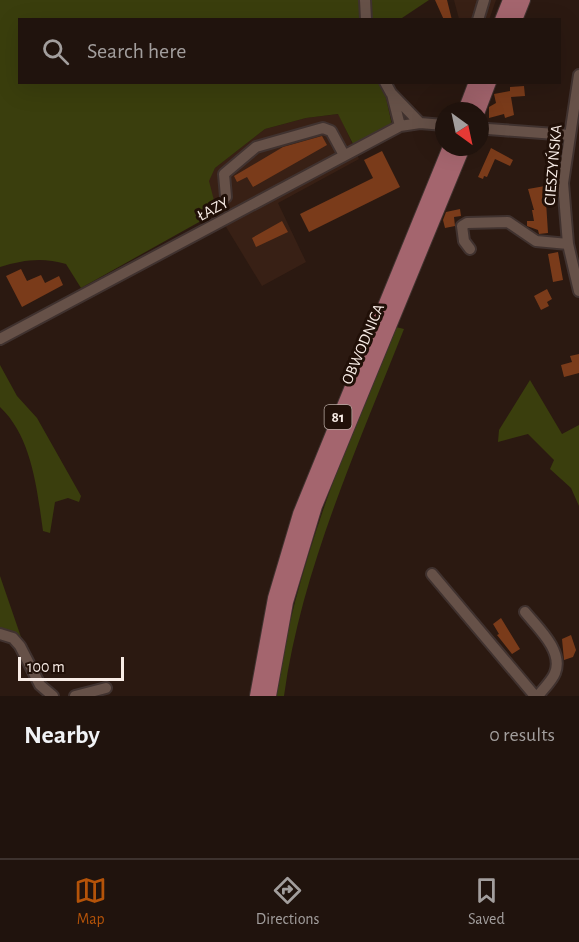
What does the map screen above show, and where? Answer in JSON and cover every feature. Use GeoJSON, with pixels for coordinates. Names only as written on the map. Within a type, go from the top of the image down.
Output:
{"type":"FeatureCollection","features":[{"type":"Feature","properties":{"kind":"main road"},"geometry":{"type":"LineString","coordinates":[[502,18],[510,0]]}},
{"type":"Feature","properties":{"kind":"main road"},"geometry":{"type":"LineString","coordinates":[[516,18],[523,0]]}},
{"type":"Feature","properties":{"kind":"main road"},"geometry":{"type":"LineString","coordinates":[[468,102],[475,84]]}},
{"type":"Feature","properties":{"kind":"main road"},"geometry":{"type":"LineString","coordinates":[[481,102],[488,84]]}},
{"type":"Feature","properties":{"kind":"main road","name":"OBWODNICA"},"geometry":{"type":"LineString","coordinates":[[258,696],[275,598],[300,514],[446,156]]}},
{"type":"Feature","properties":{"kind":"main road","name":"OBWODNICA"},"geometry":{"type":"LineString","coordinates":[[269,696],[286,602],[315,506],[459,156]]}},
{"type":"Feature","properties":{"kind":"street"},"geometry":{"type":"LineString","coordinates":[[365,0],[366,18]]}},
{"type":"Feature","properties":{"kind":"street"},"geometry":{"type":"LineString","coordinates":[[479,18],[484,0]]}},
{"type":"Feature","properties":{"kind":"street","name":"CIESZYŃSKA"},"geometry":{"type":"LineString","coordinates":[[579,75],[563,183],[568,244],[579,291]]}},
{"type":"Feature","properties":{"kind":"street"},"geometry":{"type":"LineString","coordinates":[[386,84],[420,123]]}},
{"type":"Feature","properties":{"kind":"street"},"geometry":{"type":"LineString","coordinates":[[392,93],[400,126]]}},
{"type":"Feature","properties":{"kind":"street","name":"ŁAZY"},"geometry":{"type":"LineString","coordinates":[[0,339],[400,126],[420,123],[435,125]]}},
{"type":"Feature","properties":{"kind":"street"},"geometry":{"type":"LineString","coordinates":[[226,197],[224,174],[256,147],[323,128],[332,131],[344,155]]}},
{"type":"Feature","properties":{"kind":"street"},"geometry":{"type":"LineString","coordinates":[[489,129],[569,135]]}},
{"type":"Feature","properties":{"kind":"street"},"geometry":{"type":"LineString","coordinates":[[470,249],[464,242],[462,226],[484,222],[508,222],[536,241],[568,244]]}},
{"type":"Feature","properties":{"kind":"street"},"geometry":{"type":"LineString","coordinates":[[432,574],[535,696],[555,672],[556,657],[552,646],[525,612]]}},
{"type":"Feature","properties":{"kind":"street"},"geometry":{"type":"LineString","coordinates":[[0,634],[13,638],[20,646],[40,685],[53,696]]}},
{"type":"Feature","properties":{"kind":"street"},"geometry":{"type":"LineString","coordinates":[[75,696],[106,688]]}},
{"type":"Feature","properties":{"kind":"shaded area"},"geometry":{"type":"Polygon","coordinates":[[[454,0],[496,0],[490,18],[459,18],[454,0]]]}},
{"type":"Feature","properties":{"kind":"shaded area"},"geometry":{"type":"Polygon","coordinates":[[[339,114],[359,159],[278,203],[306,262],[262,286],[217,212],[208,181],[215,168],[265,129],[306,118],[339,114]]]}},
{"type":"Feature","properties":{"kind":"green space"},"geometry":{"type":"Polygon","coordinates":[[[0,0],[361,0],[362,18],[18,18],[18,84],[380,84],[385,93],[392,125],[354,146],[338,114],[306,118],[265,129],[215,168],[209,181],[217,212],[81,288],[66,264],[33,260],[0,267],[0,0]]]}},
{"type":"Feature","properties":{"kind":"green space"},"geometry":{"type":"Polygon","coordinates":[[[370,0],[429,0],[402,18],[370,18],[370,0]]]}},
{"type":"Feature","properties":{"kind":"green space"},"geometry":{"type":"Polygon","coordinates":[[[396,327],[404,329],[333,509],[303,602],[284,696],[275,696],[295,600],[324,508],[340,462],[396,327]]]}},
{"type":"Feature","properties":{"kind":"green space"},"geometry":{"type":"Polygon","coordinates":[[[0,365],[17,396],[37,418],[81,496],[79,502],[68,498],[55,502],[50,533],[43,531],[35,481],[26,448],[11,419],[0,407],[0,365]]]}},
{"type":"Feature","properties":{"kind":"green space"},"geometry":{"type":"Polygon","coordinates":[[[530,380],[562,434],[579,425],[579,506],[571,488],[550,469],[554,460],[528,434],[498,442],[499,430],[530,380]]]}},
{"type":"Feature","properties":{"kind":"green space"},"geometry":{"type":"Polygon","coordinates":[[[0,576],[22,640],[14,643],[0,639],[0,576]]]}},
{"type":"Feature","properties":{"kind":"building"},"geometry":{"type":"Polygon","coordinates":[[[435,0],[447,0],[452,18],[443,18],[435,0]]]}},
{"type":"Feature","properties":{"kind":"building"},"geometry":{"type":"Polygon","coordinates":[[[524,86],[525,96],[511,97],[514,115],[505,118],[504,114],[489,118],[489,107],[496,103],[494,94],[510,91],[510,87],[524,86]]]}},
{"type":"Feature","properties":{"kind":"building"},"geometry":{"type":"Polygon","coordinates":[[[322,136],[327,145],[253,187],[247,177],[237,182],[234,176],[283,147],[322,136]]]}},
{"type":"Feature","properties":{"kind":"building"},"geometry":{"type":"Polygon","coordinates":[[[491,148],[513,160],[510,166],[495,159],[487,177],[484,176],[483,179],[478,177],[491,148]]]}},
{"type":"Feature","properties":{"kind":"building"},"geometry":{"type":"Polygon","coordinates":[[[382,151],[400,187],[309,232],[300,214],[373,178],[364,160],[382,151]]]}},
{"type":"Feature","properties":{"kind":"building"},"geometry":{"type":"Polygon","coordinates":[[[545,186],[548,233],[539,234],[538,230],[527,226],[527,221],[534,221],[532,210],[534,210],[528,189],[545,186]]]}},
{"type":"Feature","properties":{"kind":"building"},"geometry":{"type":"Polygon","coordinates":[[[460,209],[461,216],[454,217],[455,226],[445,228],[443,220],[446,212],[460,209]]]}},
{"type":"Feature","properties":{"kind":"building"},"geometry":{"type":"Polygon","coordinates":[[[282,221],[288,232],[256,247],[252,238],[282,221]]]}},
{"type":"Feature","properties":{"kind":"building"},"geometry":{"type":"Polygon","coordinates":[[[558,252],[563,280],[553,282],[548,254],[558,252]]]}},
{"type":"Feature","properties":{"kind":"building"},"geometry":{"type":"Polygon","coordinates":[[[21,269],[27,281],[41,275],[45,283],[59,276],[63,285],[22,307],[6,276],[21,269]]]}},
{"type":"Feature","properties":{"kind":"building"},"geometry":{"type":"Polygon","coordinates":[[[547,289],[552,299],[547,302],[549,306],[541,310],[534,296],[547,289]]]}},
{"type":"Feature","properties":{"kind":"building"},"geometry":{"type":"Polygon","coordinates":[[[579,354],[579,373],[564,377],[561,365],[572,362],[570,356],[579,354]]]}},
{"type":"Feature","properties":{"kind":"building"},"geometry":{"type":"Polygon","coordinates":[[[501,618],[520,649],[512,654],[497,635],[499,634],[493,624],[501,618]]]}},
{"type":"Feature","properties":{"kind":"building"},"geometry":{"type":"Polygon","coordinates":[[[571,635],[576,650],[573,657],[564,660],[562,639],[571,635]]]}}]}
